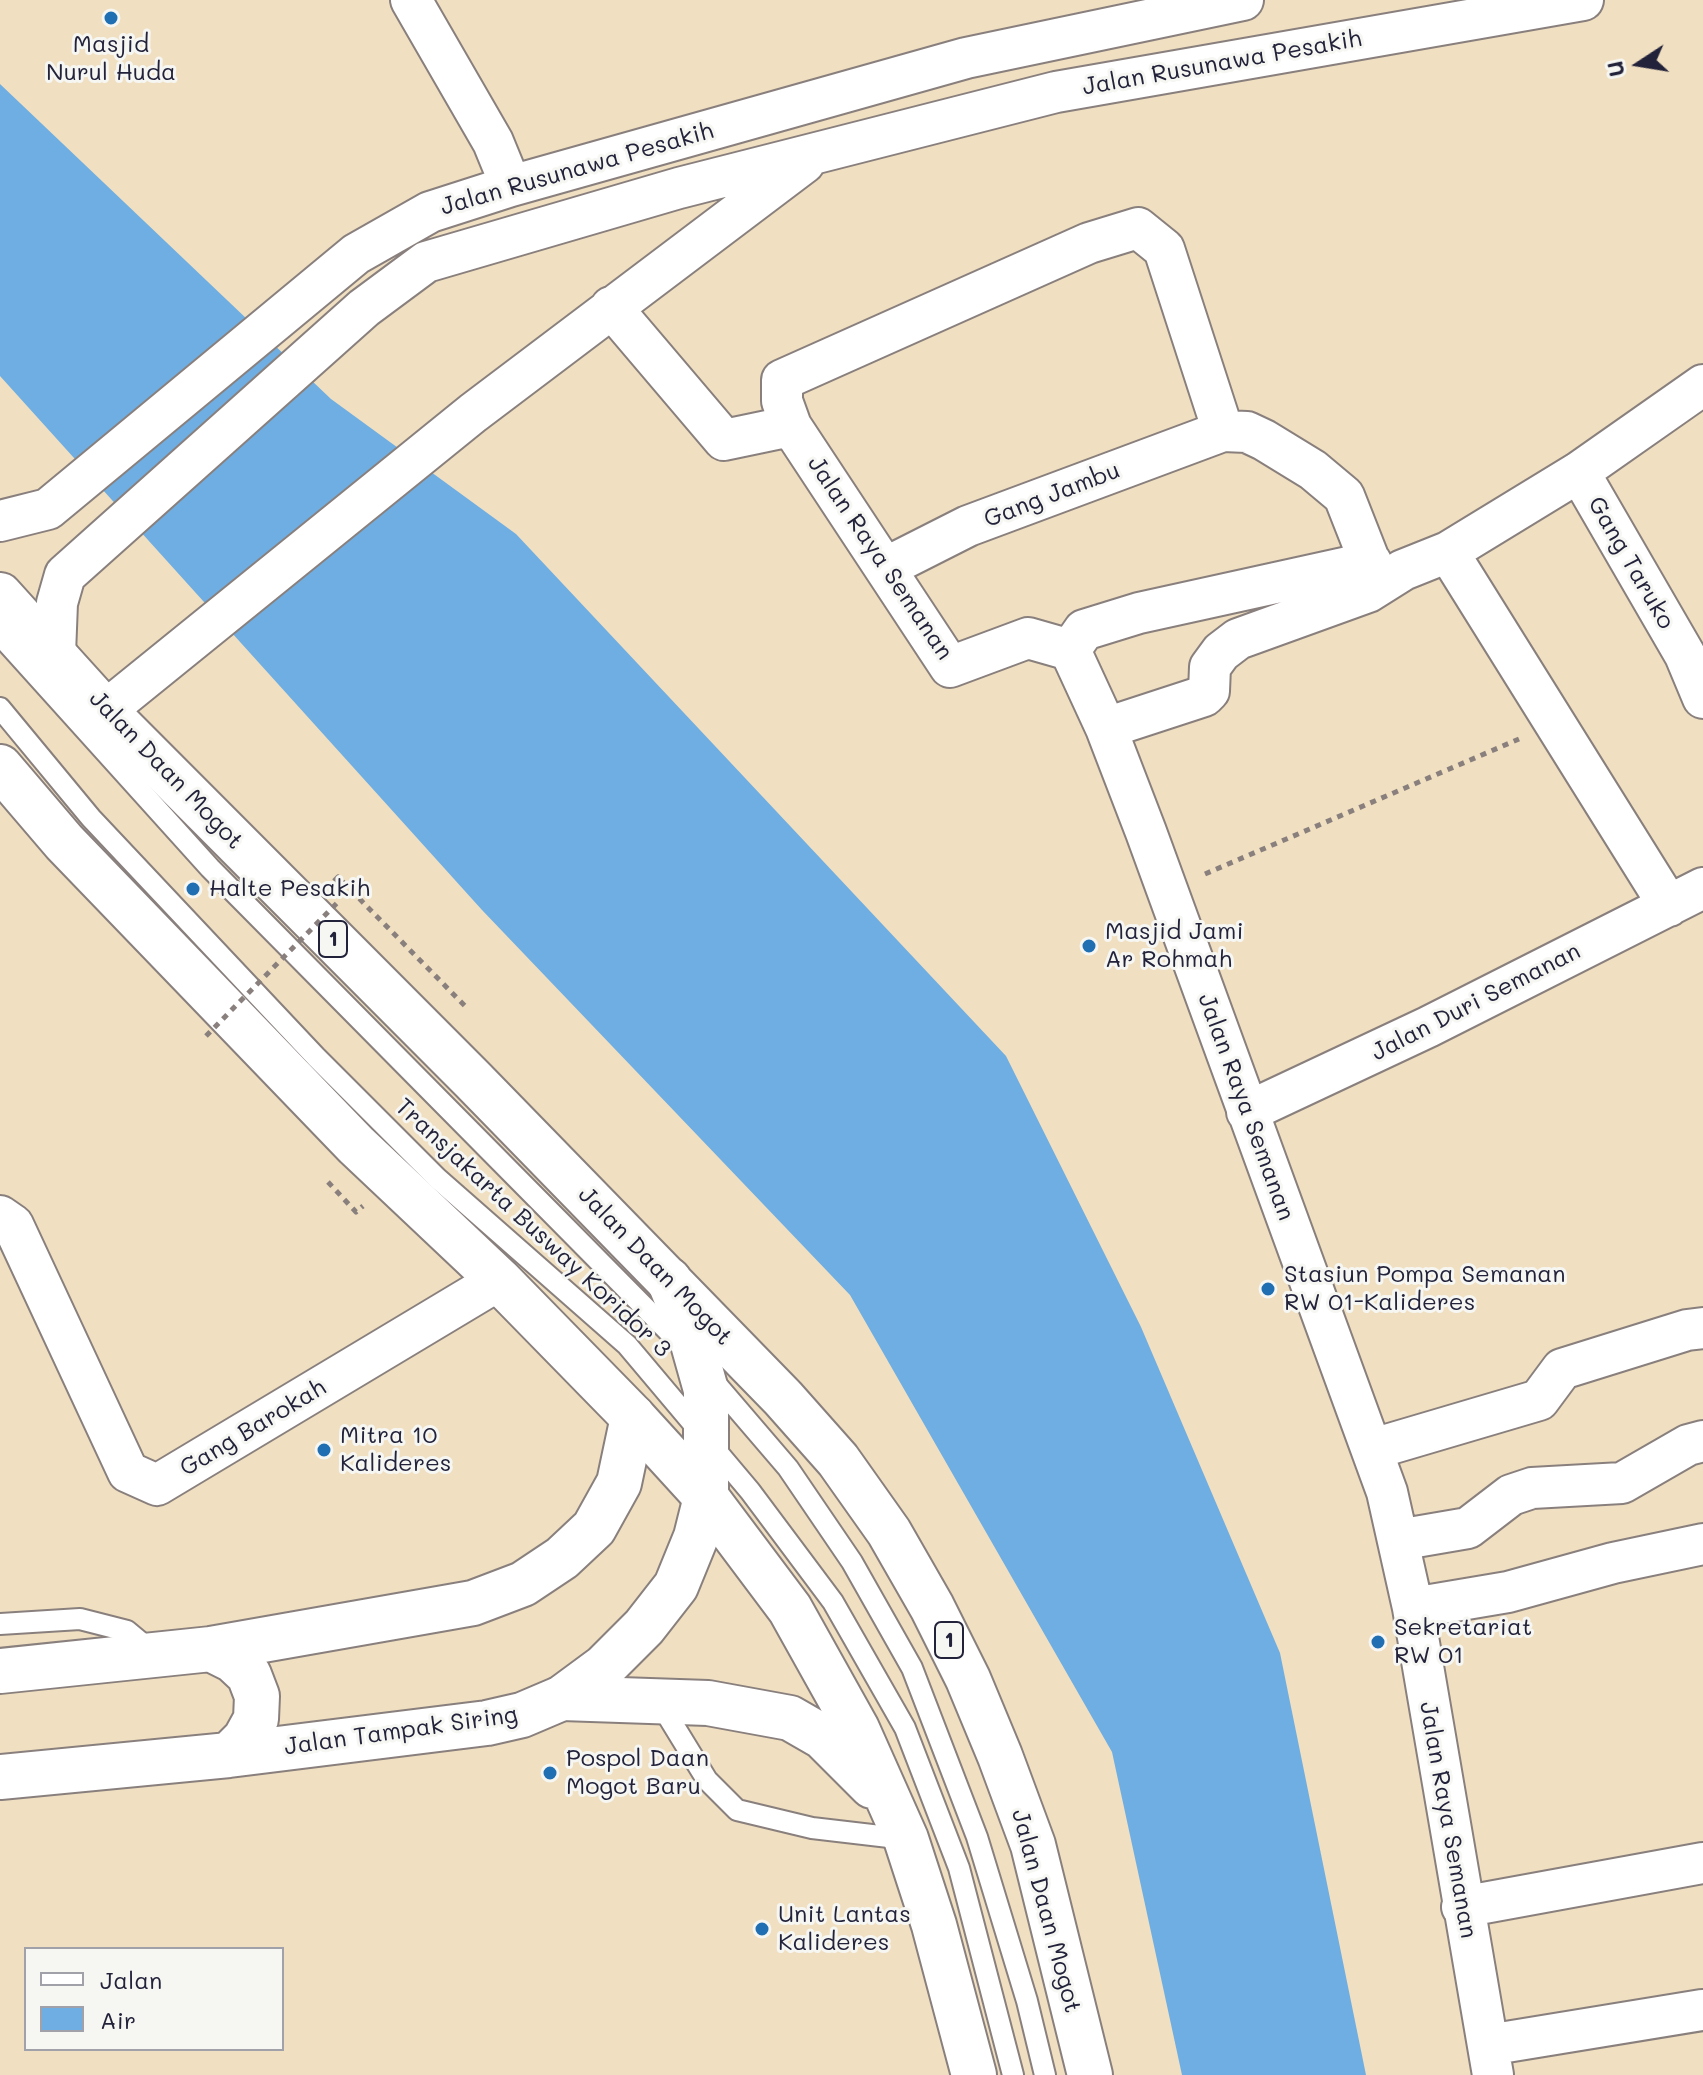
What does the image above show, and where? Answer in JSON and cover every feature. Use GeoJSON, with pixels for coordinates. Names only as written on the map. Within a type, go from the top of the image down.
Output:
{"type":"FeatureCollection","features":[{"type":"Feature","properties":{"kind":"main road","name":"Jalan Daan Mogot"},"geometry":{"type":"LineString","coordinates":[[0,595],[105,711],[669,1280],[838,1460],[889,1532],[968,1679],[1033,1845],[1090,2075]]}},
{"type":"Feature","properties":{"kind":"main road"},"geometry":{"type":"LineString","coordinates":[[0,767],[64,842],[356,1145],[499,1280],[633,1417],[706,1497],[790,1609],[826,1667],[899,1824],[934,1925],[974,2075]]}},
{"type":"Feature","properties":{"kind":"main road","name":"Jalan Tampak Siring"},"geometry":{"type":"LineString","coordinates":[[0,1777],[229,1755],[487,1723],[522,1715],[562,1698],[604,1667],[644,1627],[676,1586],[696,1537],[706,1497],[709,1440],[702,1368],[669,1280]]}},
{"type":"Feature","properties":{"kind":"main road"},"geometry":{"type":"LineString","coordinates":[[0,1671],[211,1649],[473,1603],[523,1584],[562,1558],[594,1528],[619,1483],[633,1417]]}},
{"type":"Feature","properties":{"kind":"main road"},"geometry":{"type":"LineString","coordinates":[[211,1649],[233,1660],[249,1675],[257,1696],[256,1719],[245,1739],[229,1755]]}},
{"type":"Feature","properties":{"kind":"main road"},"geometry":{"type":"LineString","coordinates":[[562,1698],[658,1700],[750,1708],[790,1718],[823,1737],[847,1757],[899,1824]]}},
{"type":"Feature","properties":{"kind":"street"},"geometry":{"type":"LineString","coordinates":[[411,0],[493,142],[511,186]]}},
{"type":"Feature","properties":{"kind":"street","name":"Jalan Rusunawa Pesakih"},"geometry":{"type":"LineString","coordinates":[[0,521],[48,509],[356,254],[398,227],[430,212],[511,186],[966,58],[1243,0]]}},
{"type":"Feature","properties":{"kind":"street","name":"Jalan Rusunawa Pesakih"},"geometry":{"type":"LineString","coordinates":[[55,654],[57,603],[65,575],[89,550],[364,308],[426,262],[451,251],[1056,92],[1583,0]]}},
{"type":"Feature","properties":{"kind":"street","name":"Jalan Rusunawa Pesakih"},"geometry":{"type":"LineString","coordinates":[[105,711],[473,413],[819,152]]}},
{"type":"Feature","properties":{"kind":"street"},"geometry":{"type":"LineString","coordinates":[[611,307],[724,440],[791,426],[782,401],[782,380],[1089,243],[1138,228],[1164,249],[1223,431],[1247,432],[1264,440],[1313,470],[1344,496],[1375,573]]}},
{"type":"Feature","properties":{"kind":"street"},"geometry":{"type":"LineString","coordinates":[[1070,650],[1084,630],[1139,613],[1403,570],[1448,552],[1579,472],[1703,385]]}},
{"type":"Feature","properties":{"kind":"street","name":"Jalan Raya Semanan"},"geometry":{"type":"LineString","coordinates":[[791,426],[950,667],[1028,638],[1070,650],[1106,728],[1373,1449],[1413,1608],[1490,2060]]}},
{"type":"Feature","properties":{"kind":"street","name":"Gang Jambu"},"geometry":{"type":"LineString","coordinates":[[885,568],[968,526],[1223,431]]}},
{"type":"Feature","properties":{"kind":"street","name":"Gang Taruko"},"geometry":{"type":"LineString","coordinates":[[1579,472],[1685,655],[1703,698]]}},
{"type":"Feature","properties":{"kind":"street"},"geometry":{"type":"LineString","coordinates":[[1448,552],[1557,723],[1686,897]]}},
{"type":"Feature","properties":{"kind":"street"},"geometry":{"type":"LineString","coordinates":[[1106,728],[1204,696],[1209,691],[1210,667],[1221,652],[1238,639],[1375,573]]}},
{"type":"Feature","properties":{"kind":"street","name":"Jalan Duri Semanan"},"geometry":{"type":"LineString","coordinates":[[1247,1112],[1428,1027],[1686,897]]}},
{"type":"Feature","properties":{"kind":"street","name":"Gang Barokah"},"geometry":{"type":"LineString","coordinates":[[0,1216],[13,1225],[128,1472],[157,1485],[499,1280]]}},
{"type":"Feature","properties":{"kind":"street"},"geometry":{"type":"LineString","coordinates":[[1373,1449],[1539,1400],[1562,1369],[1687,1330],[1703,1328]]}},
{"type":"Feature","properties":{"kind":"street"},"geometry":{"type":"LineString","coordinates":[[1398,1540],[1468,1528],[1511,1495],[1532,1488],[1622,1483],[1688,1445],[1703,1441]]}},
{"type":"Feature","properties":{"kind":"street"},"geometry":{"type":"LineString","coordinates":[[1413,1608],[1508,1592],[1613,1563],[1703,1544]]}},
{"type":"Feature","properties":{"kind":"street"},"geometry":{"type":"LineString","coordinates":[[1462,1907],[1703,1863]]}},
{"type":"Feature","properties":{"kind":"street"},"geometry":{"type":"LineString","coordinates":[[1490,2060],[1703,2011]]}},
{"type":"Feature","properties":{"kind":"lane","name":"Transjakarta Busway Koridor 3"},"geometry":{"type":"LineString","coordinates":[[0,635],[210,868],[647,1308],[788,1468],[852,1562],[912,1668],[977,1837],[1027,2001],[1045,2075]]}},
{"type":"Feature","properties":{"kind":"lane","name":"Transjakarta Busway Koridor 3"},"geometry":{"type":"LineString","coordinates":[[0,708],[91,818],[316,1057],[437,1178],[627,1345],[709,1440],[833,1602],[905,1728],[959,1868],[1013,2075]]}},
{"type":"Feature","properties":{"kind":"lane"},"geometry":{"type":"LineString","coordinates":[[0,1624],[80,1619],[127,1631],[155,1654]]}},
{"type":"Feature","properties":{"kind":"lane"},"geometry":{"type":"LineString","coordinates":[[658,1700],[707,1780],[737,1810],[812,1828],[899,1824]]}},
{"type":"Feature","properties":{"kind":"path"},"geometry":{"type":"LineString","coordinates":[[1167,889],[1557,723]]}},
{"type":"Feature","properties":{"kind":"path"},"geometry":{"type":"LineString","coordinates":[[206,1036],[340,900]]}},
{"type":"Feature","properties":{"kind":"water"},"geometry":{"type":"Polygon","coordinates":[[[0,84],[331,399],[516,534],[1006,1056],[1141,1327],[1280,1653],[1366,2075],[1182,2075],[1112,1752],[850,1295],[482,910],[0,376],[0,84]]]}},
{"type":"Feature","properties":{"kind":"place","name":"Masjid Nurul Huda"},"geometry":{"type":"Point","coordinates":[111,18]}},
{"type":"Feature","properties":{"kind":"place","name":"Halte Pesakih"},"geometry":{"type":"Point","coordinates":[193,889]}},
{"type":"Feature","properties":{"kind":"place","name":"Masjid Jami Ar Rohmah"},"geometry":{"type":"Point","coordinates":[1089,946]}},
{"type":"Feature","properties":{"kind":"place","name":"Stasiun Pompa Semanan RW 01-Kalideres"},"geometry":{"type":"Point","coordinates":[1268,1289]}},
{"type":"Feature","properties":{"kind":"place","name":"Mitra 10 Kalideres"},"geometry":{"type":"Point","coordinates":[324,1450]}},
{"type":"Feature","properties":{"kind":"place","name":"Sekretariat RW 01"},"geometry":{"type":"Point","coordinates":[1378,1642]}},
{"type":"Feature","properties":{"kind":"place","name":"Pospol Daan Mogot Baru"},"geometry":{"type":"Point","coordinates":[550,1773]}},
{"type":"Feature","properties":{"kind":"place","name":"Unit Lantas Kalideres"},"geometry":{"type":"Point","coordinates":[762,1929]}}]}
